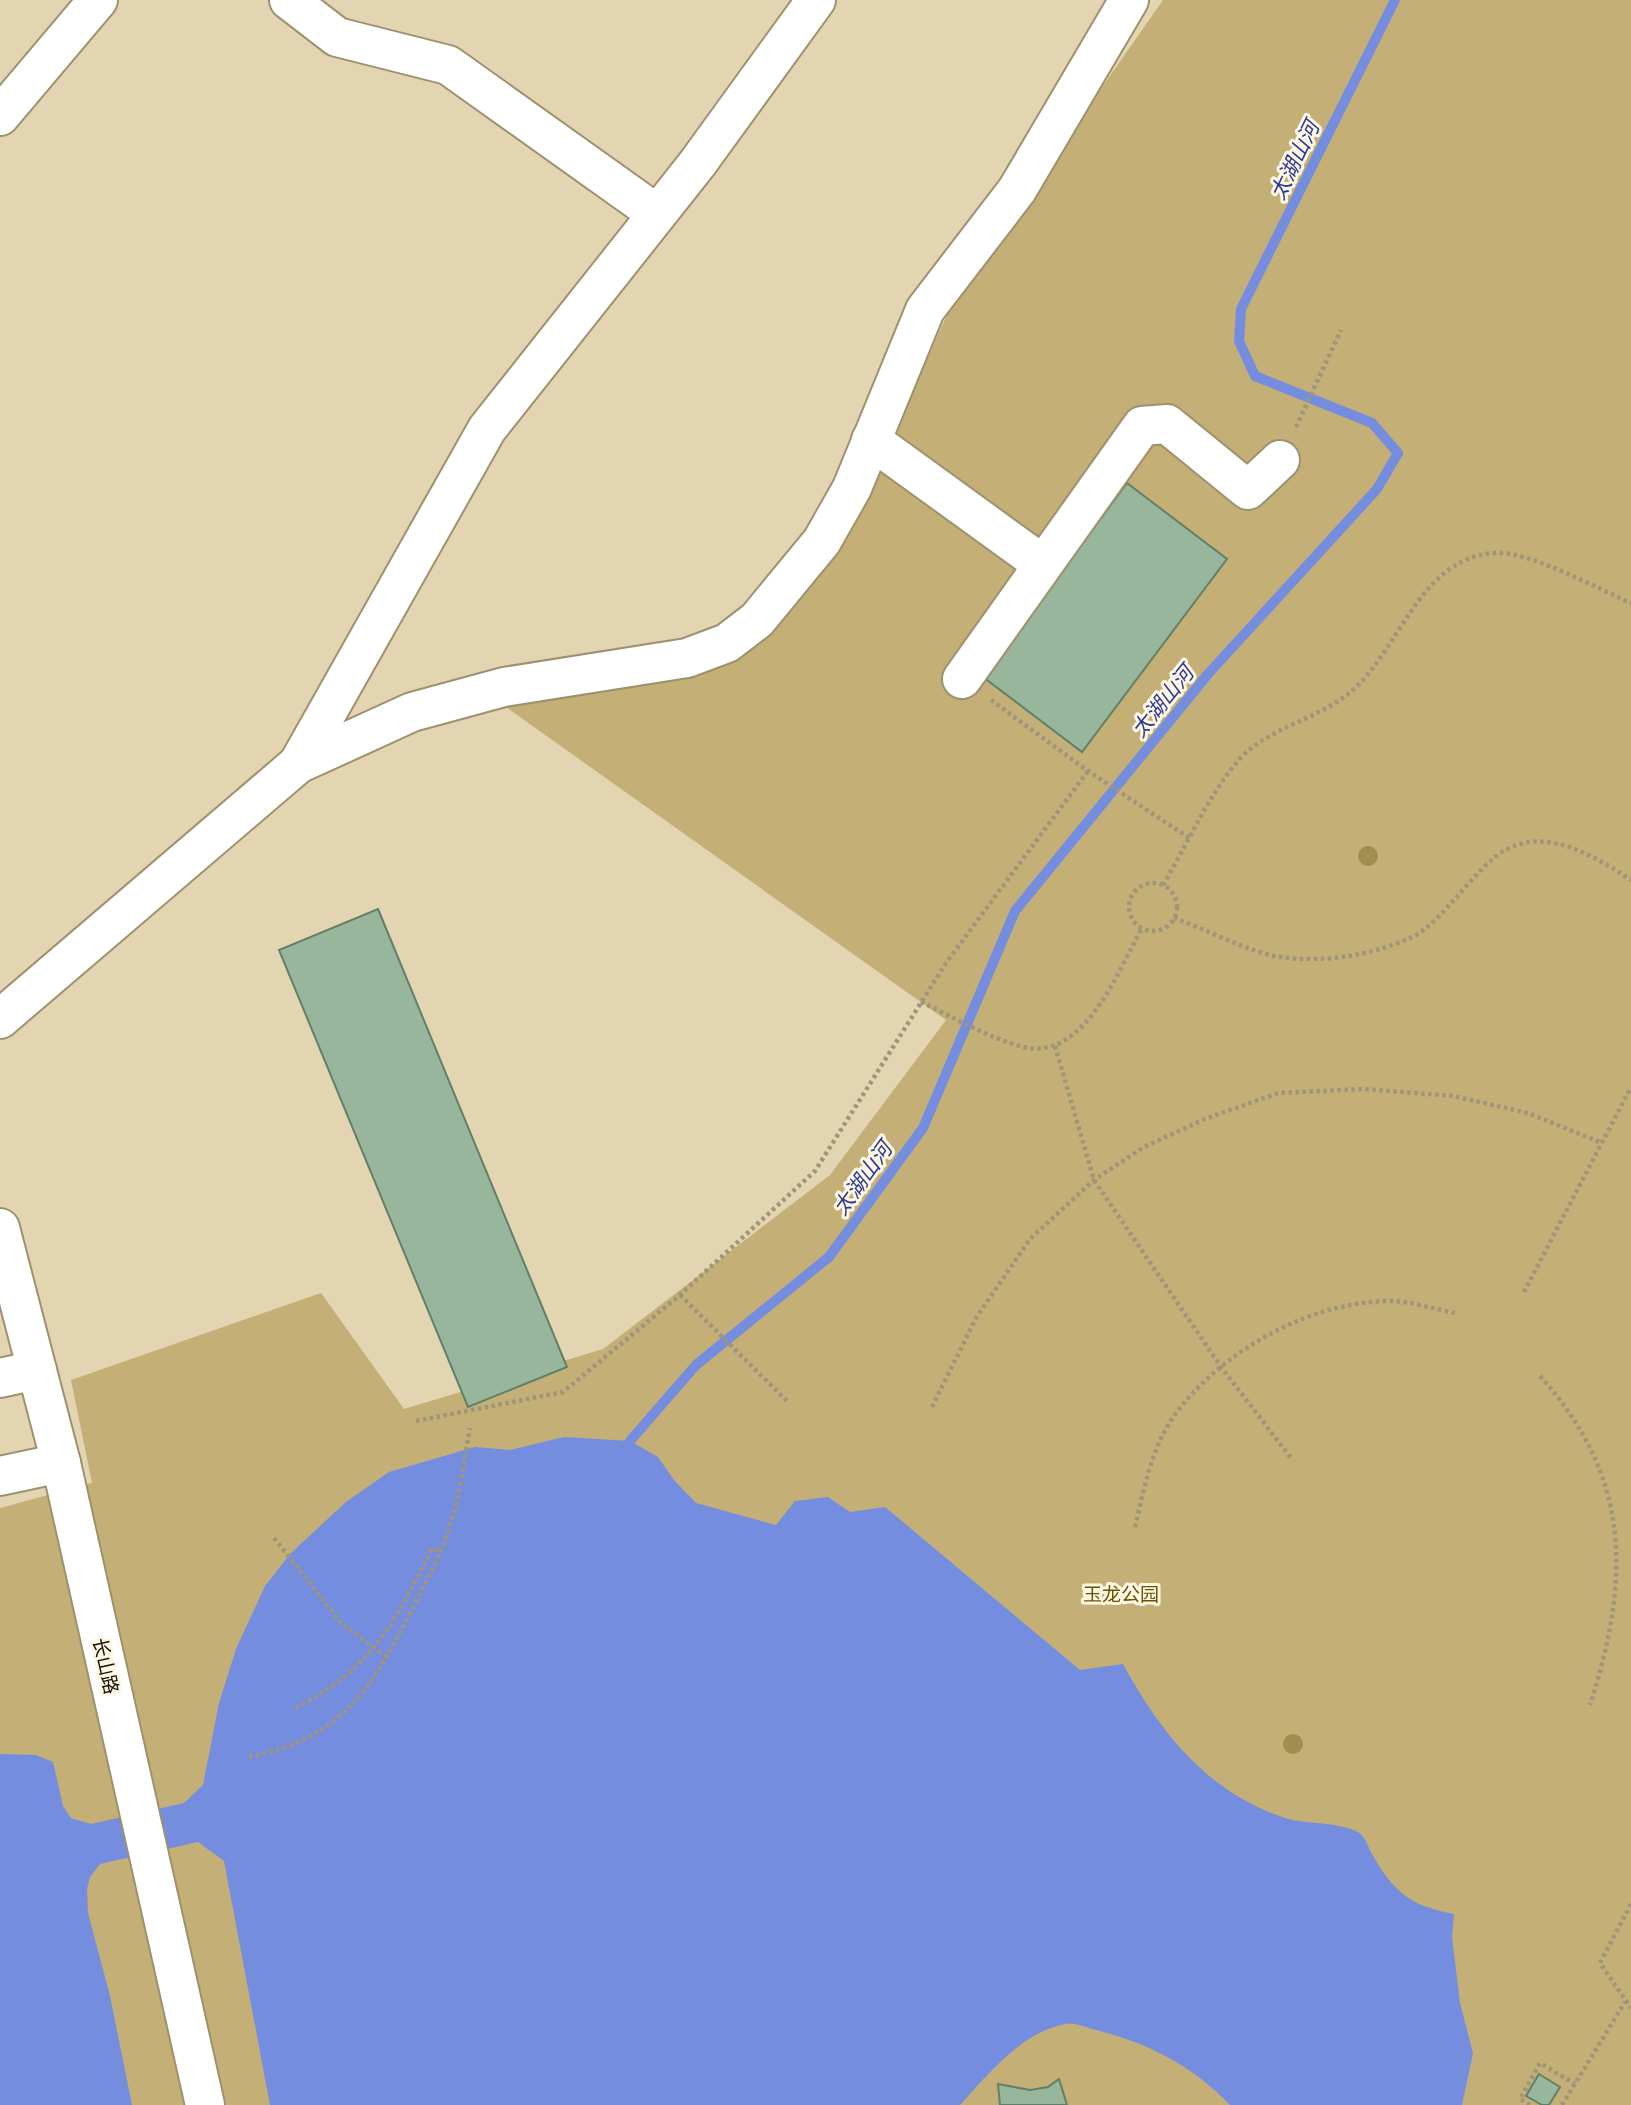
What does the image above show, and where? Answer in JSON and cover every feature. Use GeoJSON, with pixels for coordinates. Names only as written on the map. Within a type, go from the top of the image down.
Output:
{"type":"FeatureCollection","features":[{"type":"Feature","properties":{"kind":"street"},"geometry":{"type":"LineString","coordinates":[[0,116],[98,0]]}},
{"type":"Feature","properties":{"kind":"street"},"geometry":{"type":"LineString","coordinates":[[289,0],[337,37],[448,65],[657,214]]}},
{"type":"Feature","properties":{"kind":"street"},"geometry":{"type":"LineString","coordinates":[[0,1019],[298,764],[412,712],[504,687],[687,658],[727,643],[757,620],[822,541],[852,488],[925,310],[1017,190],[1129,0]]}},
{"type":"Feature","properties":{"kind":"street"},"geometry":{"type":"LineString","coordinates":[[298,764],[486,429],[657,214],[811,2]]}},
{"type":"Feature","properties":{"kind":"street"},"geometry":{"type":"LineString","coordinates":[[962,679],[1142,426],[1167,424],[1248,490],[1280,460]]}},
{"type":"Feature","properties":{"kind":"street"},"geometry":{"type":"LineString","coordinates":[[872,440],[1042,564]]}},
{"type":"Feature","properties":{"kind":"street","name":"长山路"},"geometry":{"type":"LineString","coordinates":[[0,1228],[61,1464],[205,2105]]}},
{"type":"Feature","properties":{"kind":"street"},"geometry":{"type":"LineString","coordinates":[[0,1378],[37,1370]]}},
{"type":"Feature","properties":{"kind":"street"},"geometry":{"type":"LineString","coordinates":[[0,1476],[61,1464]]}},
{"type":"Feature","properties":{"kind":"path"},"geometry":{"type":"LineString","coordinates":[[1280,460],[1341,330]]}},
{"type":"Feature","properties":{"kind":"path"},"geometry":{"type":"LineString","coordinates":[[1163,885],[1238,761],[1258,743],[1335,706],[1358,686],[1376,666],[1426,591],[1445,572],[1464,559],[1494,552],[1519,555],[1631,603]]}},
{"type":"Feature","properties":{"kind":"path"},"geometry":{"type":"LineString","coordinates":[[962,679],[1088,771],[1191,839]]}},
{"type":"Feature","properties":{"kind":"path"},"geometry":{"type":"LineString","coordinates":[[416,1421],[563,1392],[680,1295],[815,1171],[921,1002],[1088,771]]}},
{"type":"Feature","properties":{"kind":"path"},"geometry":{"type":"LineString","coordinates":[[1174,918],[1274,956],[1325,958],[1376,951],[1413,937],[1439,915],[1496,857],[1521,843],[1553,841],[1594,857],[1631,880]]}},
{"type":"Feature","properties":{"kind":"path"},"geometry":{"type":"LineString","coordinates":[[1153,883],[1163,885],[1175,899],[1174,918],[1161,930],[1142,928],[1129,912],[1134,892],[1153,883]]}},
{"type":"Feature","properties":{"kind":"path"},"geometry":{"type":"LineString","coordinates":[[921,1002],[1021,1047],[1055,1046],[1075,1034],[1091,1019],[1142,928]]}},
{"type":"Feature","properties":{"kind":"path"},"geometry":{"type":"LineString","coordinates":[[1055,1046],[1094,1180],[1221,1367],[1291,1458]]}},
{"type":"Feature","properties":{"kind":"path"},"geometry":{"type":"LineString","coordinates":[[1524,1292],[1631,1087]]}},
{"type":"Feature","properties":{"kind":"path"},"geometry":{"type":"LineString","coordinates":[[932,1406],[976,1318],[1030,1239],[1094,1180],[1144,1147],[1205,1119],[1278,1093],[1364,1089],[1453,1096],[1528,1114],[1602,1143]]}},
{"type":"Feature","properties":{"kind":"path"},"geometry":{"type":"LineString","coordinates":[[680,1295],[787,1401]]}},
{"type":"Feature","properties":{"kind":"path"},"geometry":{"type":"LineString","coordinates":[[1135,1528],[1148,1471],[1175,1414],[1221,1367],[1272,1333],[1331,1307],[1389,1301],[1455,1313]]}},
{"type":"Feature","properties":{"kind":"path"},"geometry":{"type":"LineString","coordinates":[[1540,1376],[1584,1422]]}},
{"type":"Feature","properties":{"kind":"path"},"geometry":{"type":"LineString","coordinates":[[250,1757],[301,1742],[330,1725],[364,1693],[388,1658],[452,1523],[470,1428]]}},
{"type":"Feature","properties":{"kind":"path"},"geometry":{"type":"LineString","coordinates":[[274,1538],[342,1624],[388,1658]]}},
{"type":"Feature","properties":{"kind":"path"},"geometry":{"type":"LineString","coordinates":[[296,1708],[335,1686],[374,1649],[395,1619],[432,1548],[440,1552]]}},
{"type":"Feature","properties":{"kind":"path"},"geometry":{"type":"LineString","coordinates":[[1590,1704],[1613,1650]]}},
{"type":"Feature","properties":{"kind":"path"},"geometry":{"type":"LineString","coordinates":[[1631,1904],[1600,1963],[1631,2008]]}},
{"type":"Feature","properties":{"kind":"path"},"geometry":{"type":"LineString","coordinates":[[1563,2105],[1625,2002]]}},
{"type":"Feature","properties":{"kind":"path"},"geometry":{"type":"LineString","coordinates":[[1530,2105],[1520,2099],[1540,2063],[1575,2084]]}},
{"type":"Feature","properties":{"kind":"green space","name":"玉龙公园"},"geometry":{"type":"Polygon","coordinates":[[[1163,0],[1631,0],[1631,2105],[0,2105],[0,1508],[92,1483],[71,1380],[321,1293],[404,1409],[603,1349],[830,1175],[946,1020],[496,700],[693,668],[842,538],[956,296],[1163,0]]]}},
{"type":"Feature","properties":{"kind":"water"},"geometry":{"type":"Polygon","coordinates":[[[564,1437],[630,1441],[658,1457],[674,1480],[696,1503],[776,1525],[795,1501],[828,1497],[850,1512],[885,1507],[1080,1670],[1123,1664],[1170,1736],[1189,1757],[1232,1793],[1285,1818],[1340,1826],[1358,1832],[1388,1879],[1405,1896],[1426,1907],[1454,1914],[1452,1937],[1460,2003],[1473,2053],[1462,2105],[1230,2105],[1201,2079],[1169,2058],[1115,2035],[1069,2024],[1049,2029],[1020,2045],[994,2068],[960,2105],[270,2105],[224,1861],[198,1842],[100,1864],[90,1877],[87,1889],[88,1913],[110,1996],[132,2105],[0,2105],[0,1754],[36,1755],[53,1762],[63,1806],[71,1818],[91,1824],[184,1803],[203,1785],[219,1703],[236,1649],[265,1586],[291,1553],[346,1502],[389,1472],[475,1447],[510,1450],[564,1437]]]}},
{"type":"Feature","properties":{"kind":"building"},"geometry":{"type":"Polygon","coordinates":[[[1127,483],[1227,559],[1082,752],[983,677],[1127,483]]]}},
{"type":"Feature","properties":{"kind":"building"},"geometry":{"type":"Polygon","coordinates":[[[378,909],[567,1367],[468,1407],[279,950],[378,909]]]}},
{"type":"Feature","properties":{"kind":"building"},"geometry":{"type":"Polygon","coordinates":[[[1539,2074],[1560,2087],[1549,2105],[1542,2105],[1526,2096],[1539,2074]]]}},
{"type":"Feature","properties":{"kind":"building"},"geometry":{"type":"Polygon","coordinates":[[[1059,2079],[1067,2105],[1000,2105],[998,2084],[1030,2090],[1048,2087],[1059,2079]]]}},
{"type":"Feature","properties":{"kind":"waterway","name":"太湖山河"},"geometry":{"type":"LineString","coordinates":[[630,1441],[696,1365],[829,1257],[923,1128],[1015,911],[1208,674],[1377,489],[1398,453],[1372,423],[1255,376],[1239,341],[1241,309],[1395,0]]}}]}
